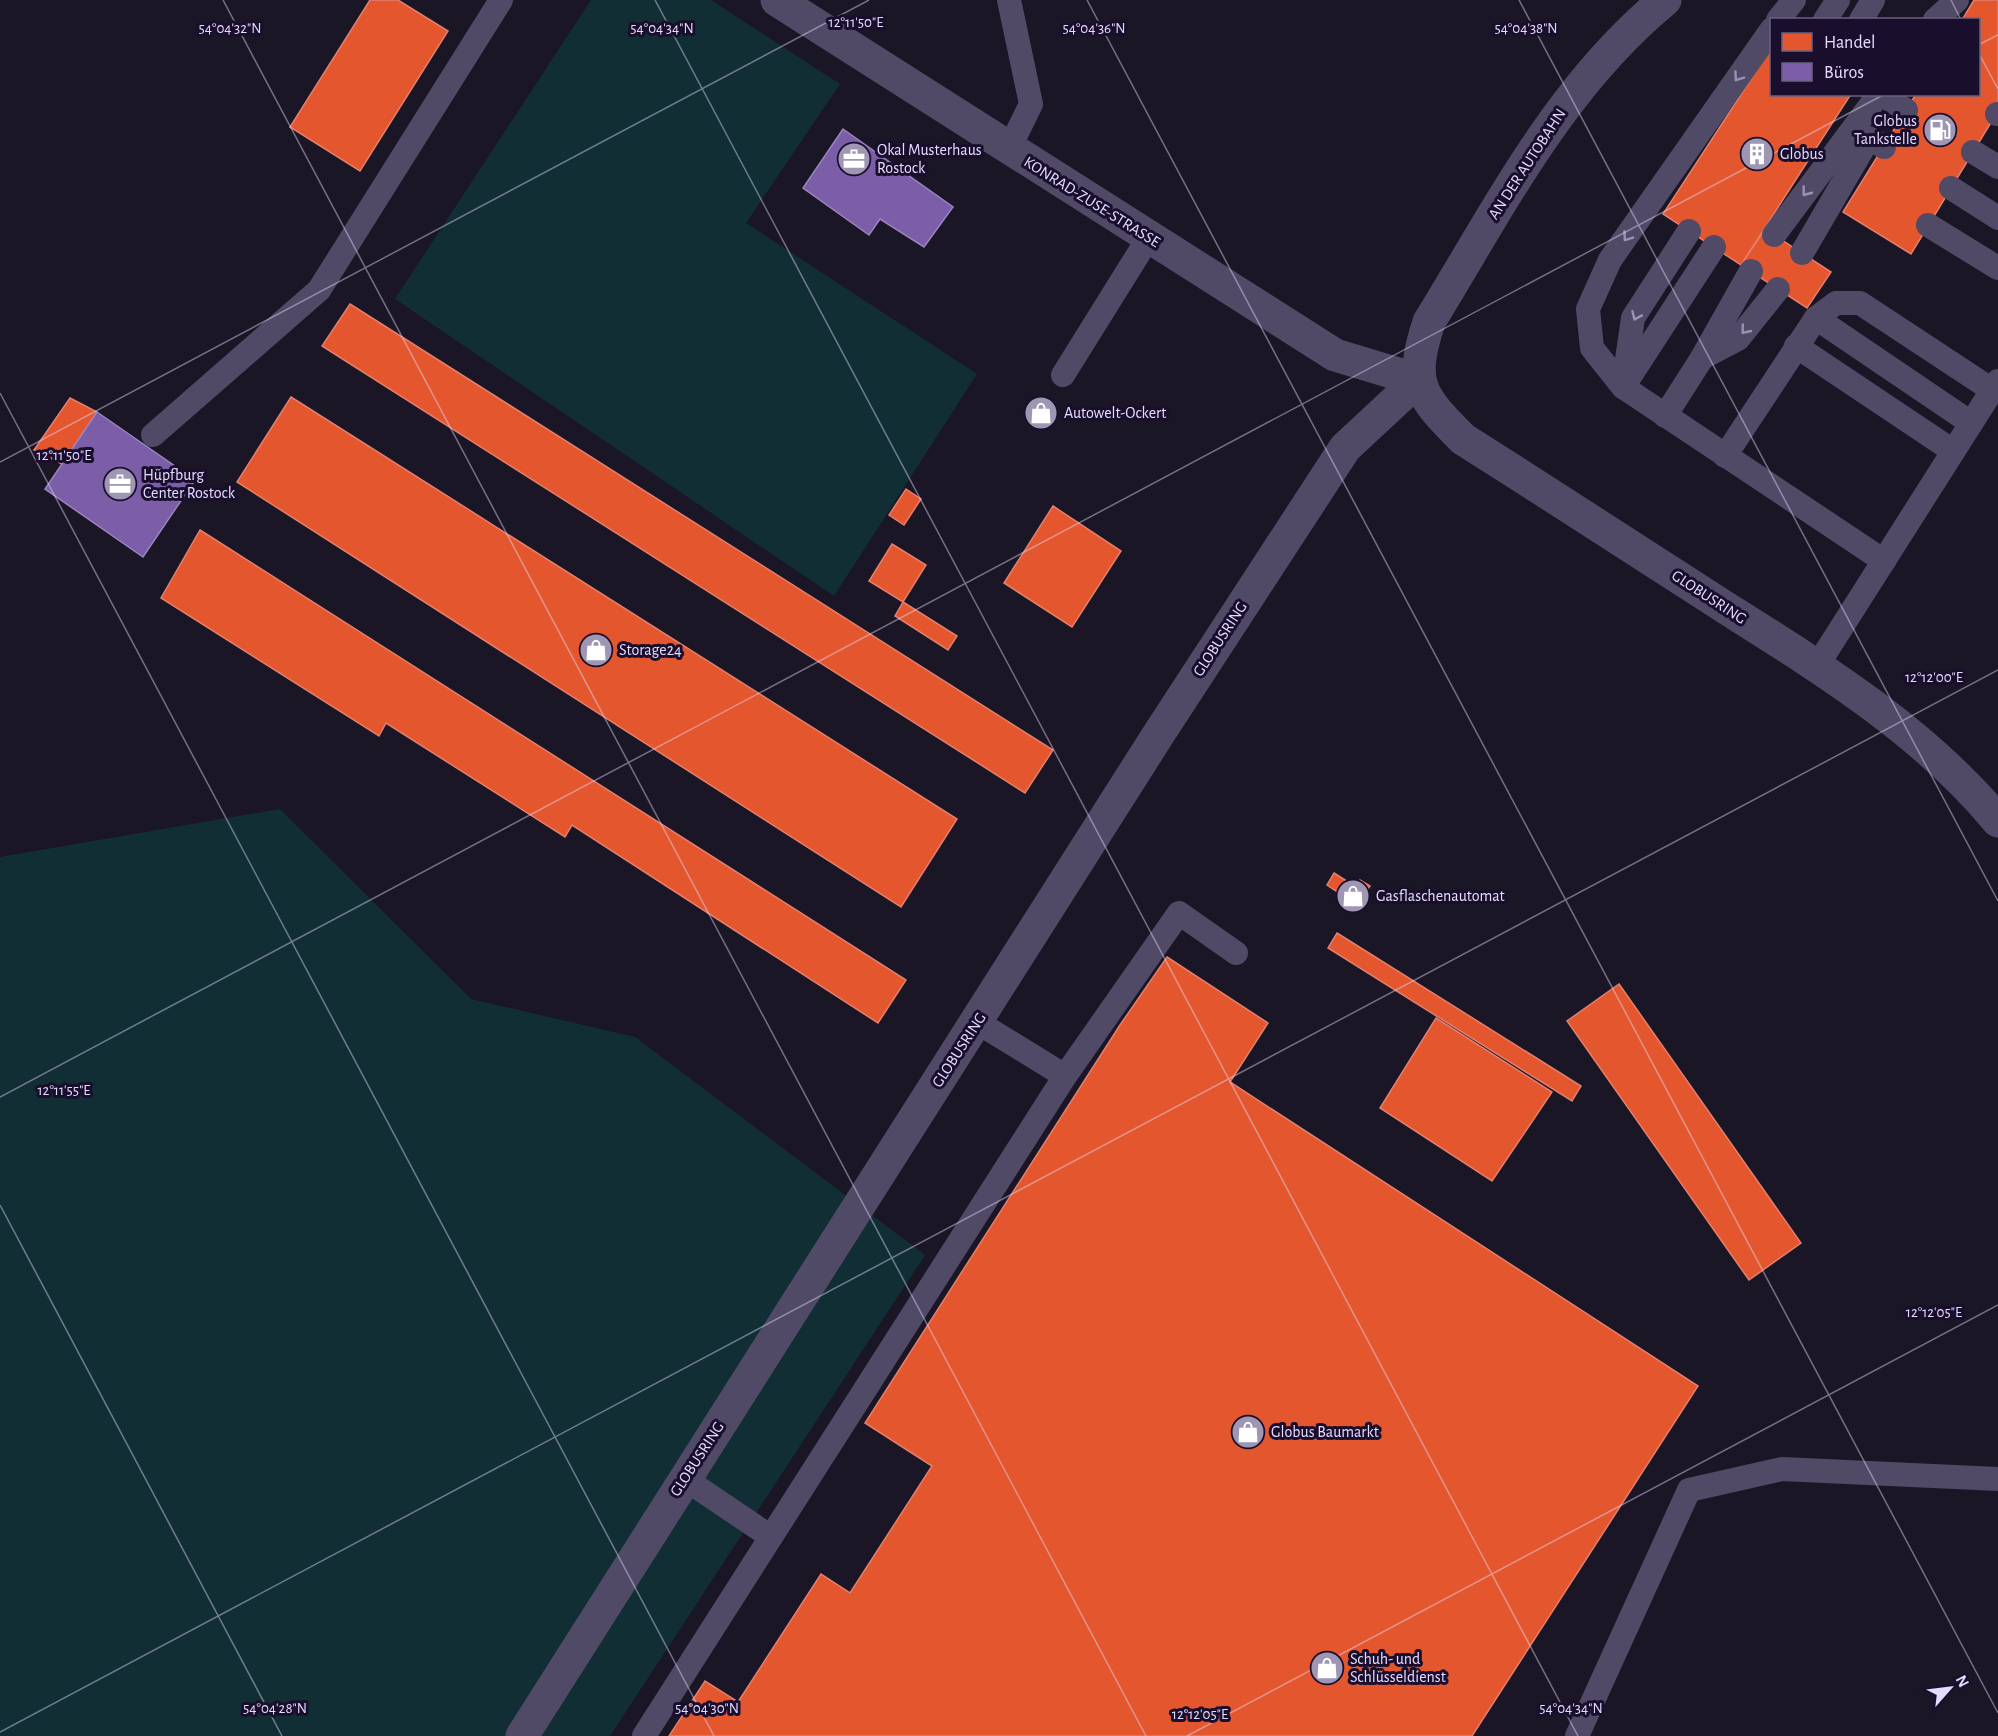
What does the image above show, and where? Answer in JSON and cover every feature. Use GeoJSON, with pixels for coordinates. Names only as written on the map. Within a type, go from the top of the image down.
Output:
{"type":"FeatureCollection","features":[{"type":"Feature","properties":{"kind":"street","name":"KONRAD-ZUSE-STRASSE"},"geometry":{"type":"LineString","coordinates":[[777,0],[1335,355],[1419,365]]}},
{"type":"Feature","properties":{"kind":"street","name":"AN DER AUTOBAHN"},"geometry":{"type":"LineString","coordinates":[[1419,365],[1429,322],[1551,122],[1613,48],[1665,0]]}},
{"type":"Feature","properties":{"kind":"street","name":"GLOBUSRING"},"geometry":{"type":"LineString","coordinates":[[1419,365],[1426,400],[1463,439],[1817,666],[1905,730],[1978,797],[1998,821]]}},
{"type":"Feature","properties":{"kind":"street","name":"GLOBUSRING"},"geometry":{"type":"LineString","coordinates":[[522,1736],[1158,735],[1345,448],[1419,365]]}},
{"type":"Feature","properties":{"kind":"lane"},"geometry":{"type":"LineString","coordinates":[[153,435],[319,290],[501,0]]}},
{"type":"Feature","properties":{"kind":"lane"},"geometry":{"type":"LineString","coordinates":[[1009,0],[1031,104],[1009,149]]}},
{"type":"Feature","properties":{"kind":"lane"},"geometry":{"type":"LineString","coordinates":[[1780,18],[1794,0]]}},
{"type":"Feature","properties":{"kind":"lane"},"geometry":{"type":"LineString","coordinates":[[1827,18],[1838,0]]}},
{"type":"Feature","properties":{"kind":"lane"},"geometry":{"type":"LineString","coordinates":[[1862,18],[1873,0]]}},
{"type":"Feature","properties":{"kind":"lane"},"geometry":{"type":"LineString","coordinates":[[1937,18],[1957,0]]}},
{"type":"Feature","properties":{"kind":"lane"},"geometry":{"type":"LineString","coordinates":[[1770,32],[1611,260],[1588,309],[1592,348],[1623,387],[1884,561]]}},
{"type":"Feature","properties":{"kind":"lane"},"geometry":{"type":"LineString","coordinates":[[1774,235],[1878,96]]}},
{"type":"Feature","properties":{"kind":"lane"},"geometry":{"type":"LineString","coordinates":[[1883,96],[1906,110]]}},
{"type":"Feature","properties":{"kind":"lane"},"geometry":{"type":"LineString","coordinates":[[1802,253],[1876,142]]}},
{"type":"Feature","properties":{"kind":"lane"},"geometry":{"type":"LineString","coordinates":[[1973,152],[1998,167]]}},
{"type":"Feature","properties":{"kind":"lane"},"geometry":{"type":"LineString","coordinates":[[1951,188],[1998,218]]}},
{"type":"Feature","properties":{"kind":"lane"},"geometry":{"type":"LineString","coordinates":[[1928,225],[1998,268]]}},
{"type":"Feature","properties":{"kind":"lane"},"geometry":{"type":"LineString","coordinates":[[1623,387],[1633,318],[1689,231]]}},
{"type":"Feature","properties":{"kind":"lane"},"geometry":{"type":"LineString","coordinates":[[1063,375],[1149,237]]}},
{"type":"Feature","properties":{"kind":"lane"},"geometry":{"type":"LineString","coordinates":[[1623,387],[1714,247]]}},
{"type":"Feature","properties":{"kind":"lane"},"geometry":{"type":"LineString","coordinates":[[1665,416],[1702,358],[1751,271]]}},
{"type":"Feature","properties":{"kind":"lane"},"geometry":{"type":"LineString","coordinates":[[1702,358],[1738,339],[1778,289]]}},
{"type":"Feature","properties":{"kind":"lane"},"geometry":{"type":"LineString","coordinates":[[1725,456],[1816,318],[1836,303],[1860,303],[1995,386],[1817,666]]}},
{"type":"Feature","properties":{"kind":"lane"},"geometry":{"type":"LineString","coordinates":[[1816,318],[1971,423]]}},
{"type":"Feature","properties":{"kind":"lane"},"geometry":{"type":"LineString","coordinates":[[1796,346],[1953,451]]}},
{"type":"Feature","properties":{"kind":"lane"},"geometry":{"type":"LineString","coordinates":[[644,1736],[1065,1076],[1179,913],[1236,953]]}},
{"type":"Feature","properties":{"kind":"lane"},"geometry":{"type":"LineString","coordinates":[[977,1022],[1065,1076]]}},
{"type":"Feature","properties":{"kind":"lane"},"geometry":{"type":"LineString","coordinates":[[1577,1736],[1689,1490],[1782,1469],[1998,1479]]}},
{"type":"Feature","properties":{"kind":"lane"},"geometry":{"type":"LineString","coordinates":[[685,1479],[771,1537]]}},
{"type":"Feature","properties":{"kind":"green space"},"geometry":{"type":"Polygon","coordinates":[[[591,0],[711,0],[840,84],[746,223],[977,374],[834,596],[395,299],[591,0]]]}},
{"type":"Feature","properties":{"kind":"green space"},"geometry":{"type":"Polygon","coordinates":[[[280,809],[471,999],[635,1037],[925,1255],[610,1736],[0,1736],[0,857],[280,809]]]}},
{"type":"Feature","properties":{"kind":"building: Handel"},"geometry":{"type":"Polygon","coordinates":[[[370,0],[398,0],[448,31],[360,171],[290,127],[370,0]]]}},
{"type":"Feature","properties":{"kind":"building: Handel","name":"Globus Tankstelle"},"geometry":{"type":"Polygon","coordinates":[[[1974,0],[1998,0],[1998,111],[1911,254],[1843,212],[1915,96],[1980,96],[1980,18],[1963,18],[1974,0]]]}},
{"type":"Feature","properties":{"kind":"building: Handel","name":"Globus"},"geometry":{"type":"Polygon","coordinates":[[[1770,50],[1770,96],[1850,96],[1741,265],[1663,214],[1770,50]]]}},
{"type":"Feature","properties":{"kind":"building: Handel"},"geometry":{"type":"Polygon","coordinates":[[[1765,229],[1831,272],[1807,308],[1741,265],[1765,229]]]}},
{"type":"Feature","properties":{"kind":"building: Handel"},"geometry":{"type":"Polygon","coordinates":[[[350,304],[1053,750],[1025,793],[322,346],[350,304]]]}},
{"type":"Feature","properties":{"kind":"building: Handel","name":"Storage24"},"geometry":{"type":"Polygon","coordinates":[[[291,397],[957,819],[901,907],[237,482],[291,397]]]}},
{"type":"Feature","properties":{"kind":"building: Handel"},"geometry":{"type":"Polygon","coordinates":[[[70,398],[97,412],[62,464],[34,450],[70,398]]]}},
{"type":"Feature","properties":{"kind":"building: Handel"},"geometry":{"type":"Polygon","coordinates":[[[906,489],[921,499],[904,525],[889,515],[906,489]]]}},
{"type":"Feature","properties":{"kind":"building: Handel"},"geometry":{"type":"Polygon","coordinates":[[[1053,506],[1121,551],[1072,627],[1004,583],[1053,506]]]}},
{"type":"Feature","properties":{"kind":"building: Handel"},"geometry":{"type":"Polygon","coordinates":[[[200,530],[906,980],[878,1023],[572,825],[565,837],[386,723],[379,736],[161,598],[200,530]]]}},
{"type":"Feature","properties":{"kind":"building: Handel"},"geometry":{"type":"Polygon","coordinates":[[[892,544],[926,565],[903,602],[869,581],[892,544]]]}},
{"type":"Feature","properties":{"kind":"building: Handel"},"geometry":{"type":"Polygon","coordinates":[[[903,602],[957,636],[948,650],[895,616],[903,602]]]}},
{"type":"Feature","properties":{"kind":"building: Handel","name":"Gasflaschenautomat"},"geometry":{"type":"Polygon","coordinates":[[[1334,873],[1356,887],[1360,880],[1370,886],[1357,905],[1327,885],[1334,873]]]}},
{"type":"Feature","properties":{"kind":"building: Handel"},"geometry":{"type":"Polygon","coordinates":[[[1337,933],[1581,1086],[1572,1101],[1328,948],[1337,933]]]}},
{"type":"Feature","properties":{"kind":"building: Handel"},"geometry":{"type":"Polygon","coordinates":[[[1167,957],[1268,1023],[1230,1082],[1698,1386],[1472,1736],[669,1736],[705,1681],[738,1702],[821,1574],[850,1593],[932,1466],[865,1423],[1120,1025],[1167,957]]]}},
{"type":"Feature","properties":{"kind":"building: Handel"},"geometry":{"type":"Polygon","coordinates":[[[1619,984],[1801,1243],[1749,1280],[1567,1021],[1619,984]]]}},
{"type":"Feature","properties":{"kind":"building: Handel"},"geometry":{"type":"Polygon","coordinates":[[[1436,1018],[1552,1092],[1492,1181],[1380,1108],[1436,1018]]]}},
{"type":"Feature","properties":{"kind":"building: Büros","name":"Okal Musterhaus Rostock"},"geometry":{"type":"Polygon","coordinates":[[[843,129],[953,207],[924,247],[880,219],[869,235],[803,188],[843,129]]]}},
{"type":"Feature","properties":{"kind":"building: Büros","name":"Hüpfburg Center Rostock"},"geometry":{"type":"Polygon","coordinates":[[[97,412],[195,480],[143,557],[45,489],[97,412]]]}},
{"type":"Feature","properties":{"kind":"place","name":"Globus Tankstelle"},"geometry":{"type":"Point","coordinates":[1940,130]}},
{"type":"Feature","properties":{"kind":"place","name":"Globus"},"geometry":{"type":"Point","coordinates":[1757,154]}},
{"type":"Feature","properties":{"kind":"place","name":"Okal Musterhaus Rostock"},"geometry":{"type":"Point","coordinates":[854,159]}},
{"type":"Feature","properties":{"kind":"place","name":"Autowelt-Ockert"},"geometry":{"type":"Point","coordinates":[1041,413]}},
{"type":"Feature","properties":{"kind":"place","name":"Hüpfburg Center Rostock"},"geometry":{"type":"Point","coordinates":[120,484]}},
{"type":"Feature","properties":{"kind":"place","name":"Storage24"},"geometry":{"type":"Point","coordinates":[596,650]}},
{"type":"Feature","properties":{"kind":"place","name":"Gasflaschenautomat"},"geometry":{"type":"Point","coordinates":[1353,896]}},
{"type":"Feature","properties":{"kind":"place","name":"Globus Baumarkt"},"geometry":{"type":"Point","coordinates":[1248,1432]}},
{"type":"Feature","properties":{"kind":"place","name":"Schuh- und Schlüsseldienst"},"geometry":{"type":"Point","coordinates":[1327,1668]}}]}
